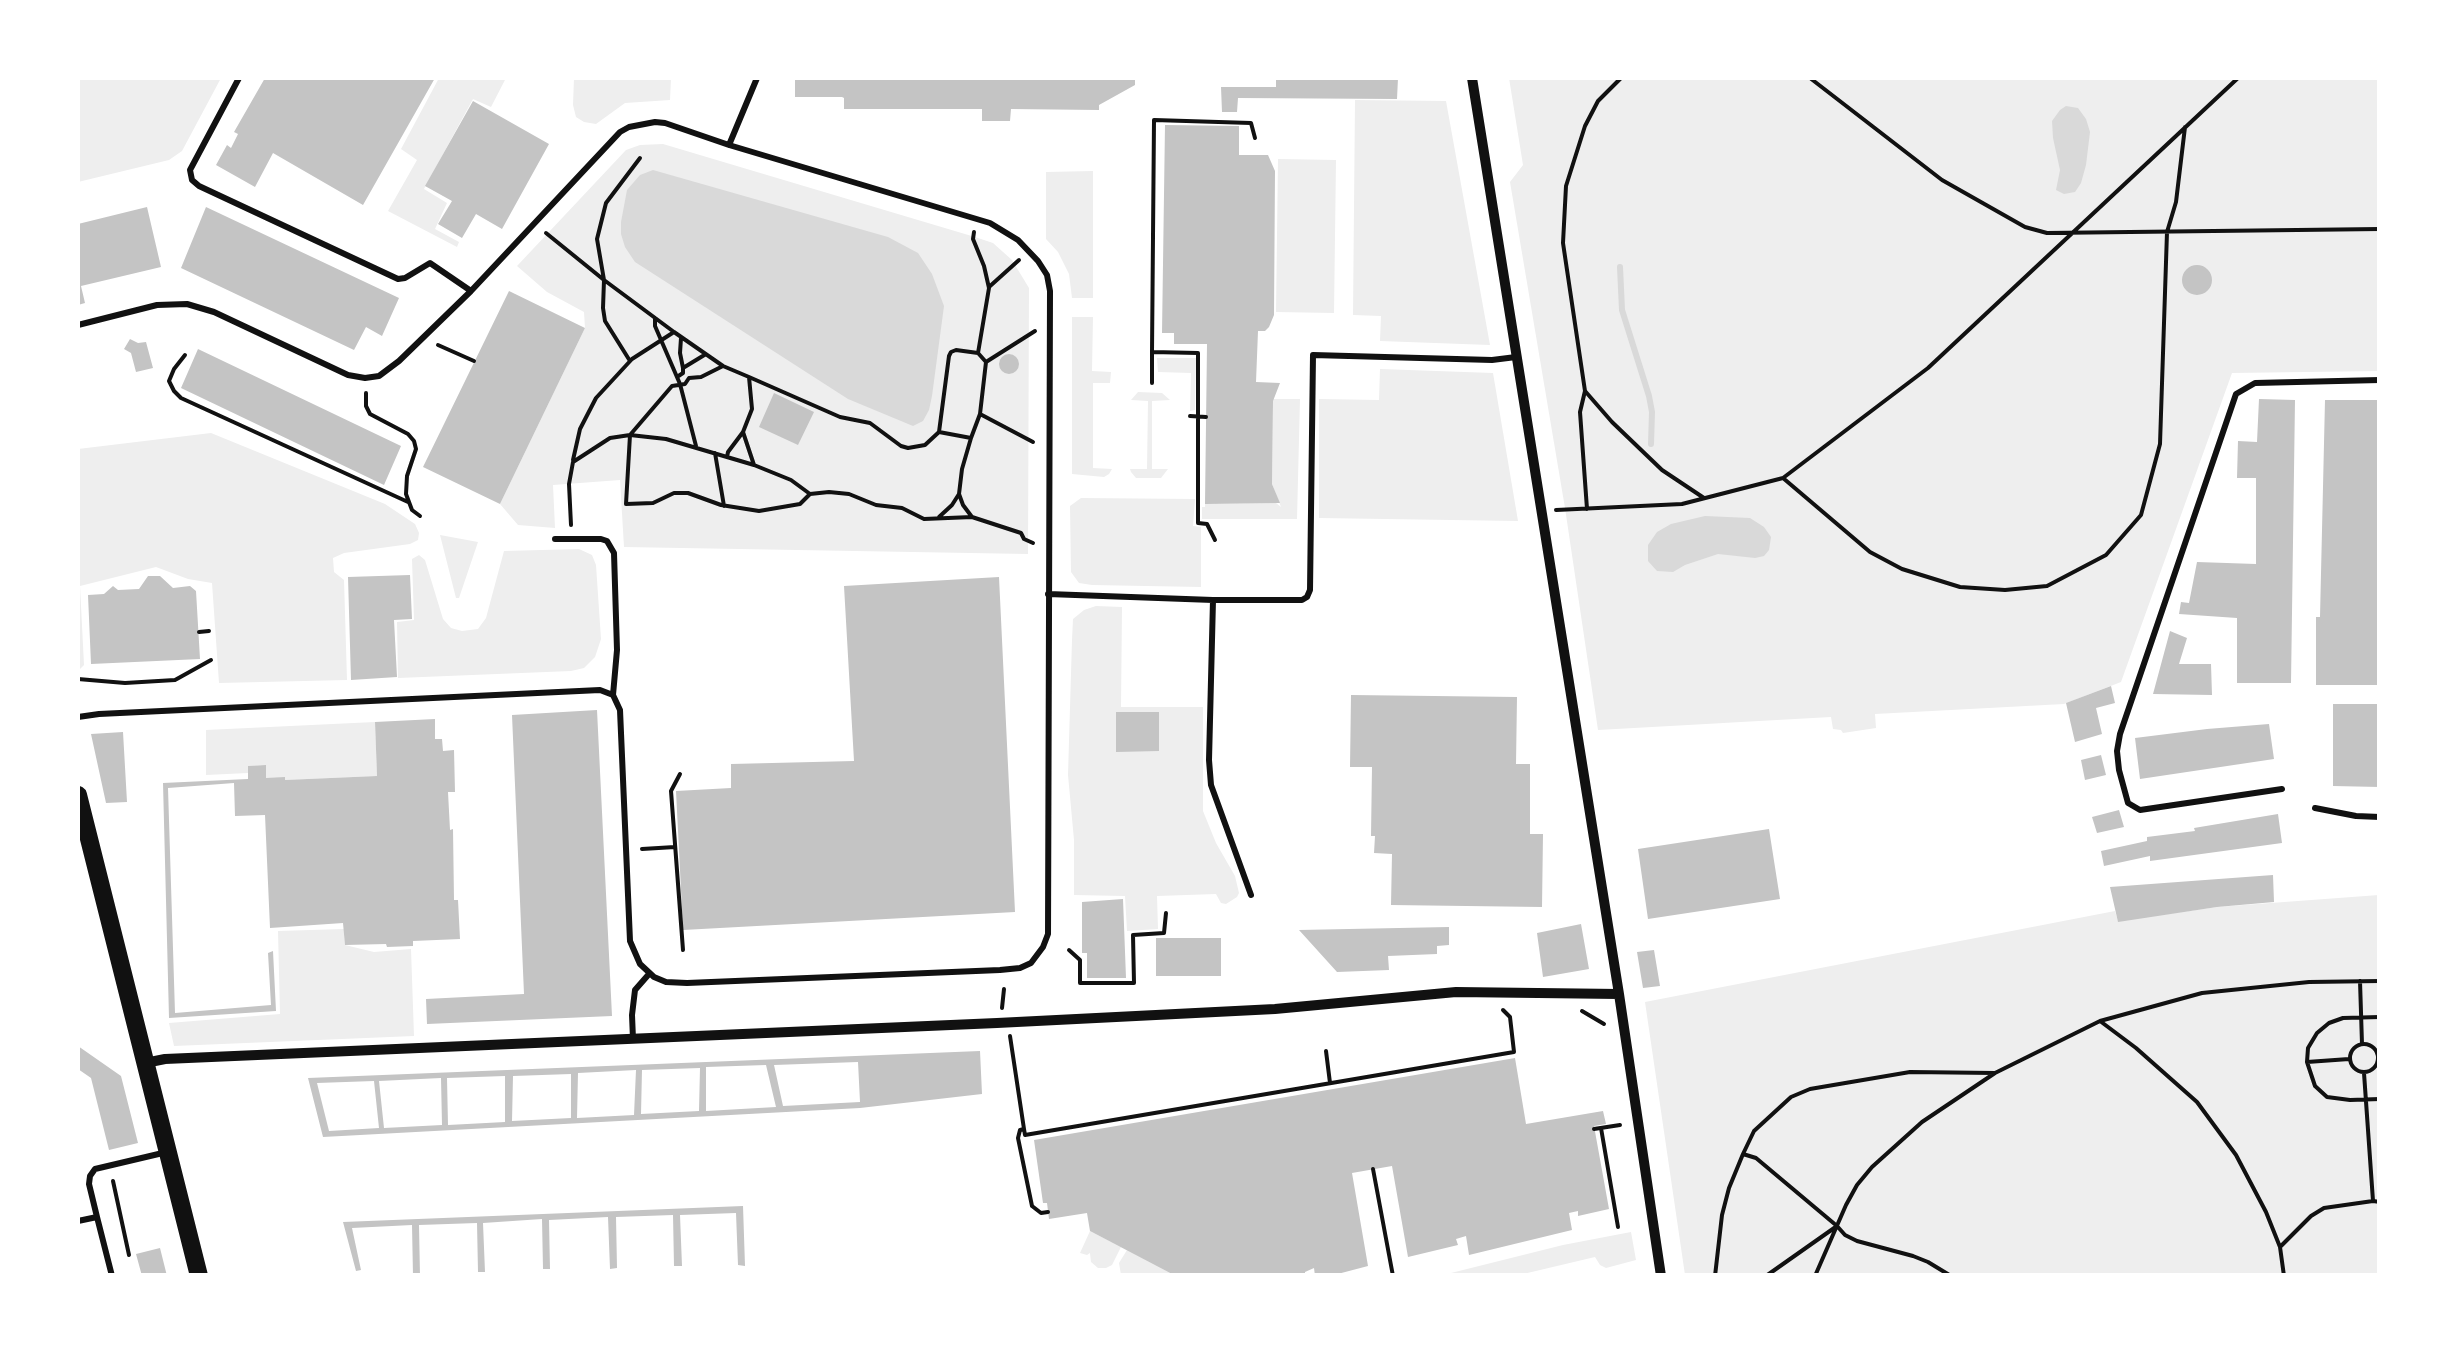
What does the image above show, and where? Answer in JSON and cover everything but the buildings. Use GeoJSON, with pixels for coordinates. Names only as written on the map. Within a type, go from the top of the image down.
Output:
{"type":"FeatureCollection","features":[{"type":"Feature","properties":{"kind":"street"},"geometry":{"type":"LineString","coordinates":[[1472,78],[1661,1276]]}},
{"type":"Feature","properties":{"kind":"street"},"geometry":{"type":"LineString","coordinates":[[78,795],[199,1276]]}},
{"type":"Feature","properties":{"kind":"street"},"geometry":{"type":"LineString","coordinates":[[145,1063],[1276,1009],[1456,992],[1619,994]]}},
{"type":"Feature","properties":{"kind":"lane"},"geometry":{"type":"LineString","coordinates":[[239,78],[190,170],[192,180],[398,279],[430,263],[471,291]]}},
{"type":"Feature","properties":{"kind":"lane"},"geometry":{"type":"LineString","coordinates":[[728,145],[757,78]]}},
{"type":"Feature","properties":{"kind":"lane"},"geometry":{"type":"LineString","coordinates":[[78,325],[157,305],[186,304],[214,312],[348,375],[379,376],[471,291],[620,132],[655,122],[990,223],[1018,240],[1038,261],[1050,290],[1049,919],[1044,946],[1031,963],[1000,970],[686,983],[666,982],[650,974],[636,959],[630,941],[620,710],[613,696],[618,650],[614,553],[607,541],[601,539],[555,540]]}},
{"type":"Feature","properties":{"kind":"lane"},"geometry":{"type":"LineString","coordinates":[[1048,594],[1302,600],[1310,590],[1314,355],[1492,360],[1516,357]]}},
{"type":"Feature","properties":{"kind":"lane"},"geometry":{"type":"LineString","coordinates":[[2282,789],[2140,810],[2128,802],[2118,770],[2120,734],[2236,394],[2255,383],[2380,380]]}},
{"type":"Feature","properties":{"kind":"lane"},"geometry":{"type":"LineString","coordinates":[[1214,600],[1211,785],[1251,895]]}},
{"type":"Feature","properties":{"kind":"lane"},"geometry":{"type":"LineString","coordinates":[[78,717],[594,690],[613,696]]}},
{"type":"Feature","properties":{"kind":"lane"},"geometry":{"type":"LineString","coordinates":[[2316,808],[2380,817]]}},
{"type":"Feature","properties":{"kind":"lane"},"geometry":{"type":"LineString","coordinates":[[633,1039],[635,990],[650,974]]}},
{"type":"Feature","properties":{"kind":"lane"},"geometry":{"type":"LineString","coordinates":[[112,1276],[90,1176],[95,1170],[167,1152]]}},
{"type":"Feature","properties":{"kind":"lane"},"geometry":{"type":"LineString","coordinates":[[78,1221],[97,1216]]}},
{"type":"Feature","properties":{"kind":"path"},"geometry":{"type":"LineString","coordinates":[[1587,509],[1580,412],[1585,391],[1563,243],[1566,186],[1585,126],[1598,101],[1621,78]]}},
{"type":"Feature","properties":{"kind":"path"},"geometry":{"type":"LineString","coordinates":[[1810,78],[1942,180],[2026,227],[2047,233],[2380,229]]}},
{"type":"Feature","properties":{"kind":"path"},"geometry":{"type":"LineString","coordinates":[[1542,513],[1564,508],[1682,504],[1783,478],[1928,368],[2238,78]]}},
{"type":"Feature","properties":{"kind":"path"},"geometry":{"type":"LineString","coordinates":[[1152,383],[1154,120],[1251,123],[1255,138]]}},
{"type":"Feature","properties":{"kind":"path"},"geometry":{"type":"LineString","coordinates":[[1783,478],[1870,552],[1902,570],[1960,587],[2005,590],[2047,586],[2106,556],[2141,515],[2160,444],[2167,232],[2176,202],[2185,127]]}},
{"type":"Feature","properties":{"kind":"path"},"geometry":{"type":"LineString","coordinates":[[630,361],[605,320],[597,239],[602,215],[614,190],[640,158]]}},
{"type":"Feature","properties":{"kind":"path"},"geometry":{"type":"LineString","coordinates":[[534,224],[723,366],[840,417],[870,422],[901,446],[925,445],[939,432],[951,352],[978,353],[986,362],[980,414],[962,470],[959,494],[938,518]]}},
{"type":"Feature","properties":{"kind":"path"},"geometry":{"type":"LineString","coordinates":[[974,232],[972,239],[984,266],[988,288],[978,353]]}},
{"type":"Feature","properties":{"kind":"path"},"geometry":{"type":"LineString","coordinates":[[988,288],[1018,260]]}},
{"type":"Feature","properties":{"kind":"path"},"geometry":{"type":"LineString","coordinates":[[655,318],[654,326],[685,377],[701,376],[723,366]]}},
{"type":"Feature","properties":{"kind":"path"},"geometry":{"type":"LineString","coordinates":[[986,362],[1035,331]]}},
{"type":"Feature","properties":{"kind":"path"},"geometry":{"type":"LineString","coordinates":[[571,539],[569,484],[580,429],[596,398],[613,377],[674,332]]}},
{"type":"Feature","properties":{"kind":"path"},"geometry":{"type":"LineString","coordinates":[[682,337],[680,384],[696,448]]}},
{"type":"Feature","properties":{"kind":"path"},"geometry":{"type":"LineString","coordinates":[[438,344],[474,361]]}},
{"type":"Feature","properties":{"kind":"path"},"geometry":{"type":"LineString","coordinates":[[1152,352],[1198,353],[1198,523],[1207,524],[1214,540]]}},
{"type":"Feature","properties":{"kind":"path"},"geometry":{"type":"LineString","coordinates":[[681,372],[706,354]]}},
{"type":"Feature","properties":{"kind":"path"},"geometry":{"type":"LineString","coordinates":[[185,355],[169,381],[181,398],[408,502],[420,516]]}},
{"type":"Feature","properties":{"kind":"path"},"geometry":{"type":"LineString","coordinates":[[727,457],[752,409],[749,377]]}},
{"type":"Feature","properties":{"kind":"path"},"geometry":{"type":"LineString","coordinates":[[365,378],[367,411],[414,441],[408,502]]}},
{"type":"Feature","properties":{"kind":"path"},"geometry":{"type":"LineString","coordinates":[[689,378],[685,384],[672,386],[630,435],[626,504],[688,493],[724,506],[759,512],[800,504],[810,494],[829,492],[902,508],[924,519],[972,517],[1022,533],[1024,539],[1033,542]]}},
{"type":"Feature","properties":{"kind":"path"},"geometry":{"type":"LineString","coordinates":[[1585,391],[1662,470],[1704,498]]}},
{"type":"Feature","properties":{"kind":"path"},"geometry":{"type":"LineString","coordinates":[[980,414],[1034,443]]}},
{"type":"Feature","properties":{"kind":"path"},"geometry":{"type":"LineString","coordinates":[[1190,416],[1206,417]]}},
{"type":"Feature","properties":{"kind":"path"},"geometry":{"type":"LineString","coordinates":[[743,432],[754,465]]}},
{"type":"Feature","properties":{"kind":"path"},"geometry":{"type":"LineString","coordinates":[[939,432],[971,438]]}},
{"type":"Feature","properties":{"kind":"path"},"geometry":{"type":"LineString","coordinates":[[573,462],[610,438],[630,435],[666,439],[754,465],[791,480],[810,494]]}},
{"type":"Feature","properties":{"kind":"path"},"geometry":{"type":"LineString","coordinates":[[715,453],[724,506]]}},
{"type":"Feature","properties":{"kind":"path"},"geometry":{"type":"LineString","coordinates":[[959,494],[972,517]]}},
{"type":"Feature","properties":{"kind":"path"},"geometry":{"type":"LineString","coordinates":[[199,632],[209,631]]}},
{"type":"Feature","properties":{"kind":"path"},"geometry":{"type":"LineString","coordinates":[[78,679],[125,683],[174,680],[210,660]]}},
{"type":"Feature","properties":{"kind":"path"},"geometry":{"type":"LineString","coordinates":[[680,774],[671,791],[683,950]]}},
{"type":"Feature","properties":{"kind":"path"},"geometry":{"type":"LineString","coordinates":[[642,849],[675,847]]}},
{"type":"Feature","properties":{"kind":"path"},"geometry":{"type":"LineString","coordinates":[[1069,950],[1080,960],[1080,983],[1134,983],[1133,935],[1164,933],[1166,913]]}},
{"type":"Feature","properties":{"kind":"path"},"geometry":{"type":"LineString","coordinates":[[2360,981],[2362,1044]]}},
{"type":"Feature","properties":{"kind":"path"},"geometry":{"type":"LineString","coordinates":[[1815,1276],[1857,1186],[1872,1167],[1922,1122],[1995,1073],[2100,1021],[2202,993],[2309,982],[2380,981]]}},
{"type":"Feature","properties":{"kind":"path"},"geometry":{"type":"LineString","coordinates":[[1008,1022],[1025,1136],[1514,1052],[1510,1017],[1502,1010],[1514,1010]]}},
{"type":"Feature","properties":{"kind":"path"},"geometry":{"type":"LineString","coordinates":[[1576,1010],[1604,1024]]}},
{"type":"Feature","properties":{"kind":"path"},"geometry":{"type":"LineString","coordinates":[[2380,1017],[2343,1018],[2329,1024],[2317,1033],[2308,1048],[2307,1062],[2315,1086],[2327,1097],[2380,1099]]}},
{"type":"Feature","properties":{"kind":"path"},"geometry":{"type":"LineString","coordinates":[[2100,1021],[2197,1102],[2236,1154],[2280,1247],[2284,1276]]}},
{"type":"Feature","properties":{"kind":"path"},"geometry":{"type":"LineString","coordinates":[[2362,1044],[2372,1046],[2379,1057],[2374,1070],[2364,1073],[2356,1070],[2350,1059],[2354,1047],[2362,1044]]}},
{"type":"Feature","properties":{"kind":"path"},"geometry":{"type":"LineString","coordinates":[[1326,1052],[1330,1083]]}},
{"type":"Feature","properties":{"kind":"path"},"geometry":{"type":"LineString","coordinates":[[2307,1062],[2350,1059]]}},
{"type":"Feature","properties":{"kind":"path"},"geometry":{"type":"LineString","coordinates":[[1715,1276],[1722,1215],[1742,1154],[1754,1131],[1791,1098],[1810,1089],[1910,1072],[1995,1073]]}},
{"type":"Feature","properties":{"kind":"path"},"geometry":{"type":"LineString","coordinates":[[2280,1247],[2324,1208],[2376,1201],[2364,1073]]}},
{"type":"Feature","properties":{"kind":"path"},"geometry":{"type":"LineString","coordinates":[[1618,1227],[1598,1128],[1620,1126]]}},
{"type":"Feature","properties":{"kind":"path"},"geometry":{"type":"LineString","coordinates":[[1024,1128],[1018,1138],[1032,1206],[1036,1211],[1048,1212]]}},
{"type":"Feature","properties":{"kind":"path"},"geometry":{"type":"LineString","coordinates":[[1742,1154],[1756,1158],[1844,1234],[1928,1262],[1950,1276]]}},
{"type":"Feature","properties":{"kind":"path"},"geometry":{"type":"LineString","coordinates":[[1374,1169],[1393,1276]]}},
{"type":"Feature","properties":{"kind":"path"},"geometry":{"type":"LineString","coordinates":[[111,1171],[129,1254]]}},
{"type":"Feature","properties":{"kind":"path"},"geometry":{"type":"LineString","coordinates":[[1766,1276],[1837,1226]]}},
{"type":"Feature","properties":{"kind":"shaded area"},"geometry":{"type":"Polygon","coordinates":[[[78,78],[221,78],[182,151],[169,160],[78,182],[78,78]]]}},
{"type":"Feature","properties":{"kind":"shaded area"},"geometry":{"type":"Polygon","coordinates":[[[439,78],[506,78],[491,107],[473,99],[424,189],[447,203],[435,229],[459,242],[457,247],[388,211],[417,160],[401,149],[439,78]]]}},
{"type":"Feature","properties":{"kind":"shaded area"},"geometry":{"type":"Polygon","coordinates":[[[574,78],[671,78],[670,100],[625,103],[596,124],[584,122],[576,117],[573,105],[574,78]]]}},
{"type":"Feature","properties":{"kind":"shaded area"},"geometry":{"type":"Polygon","coordinates":[[[1509,78],[2379,78],[2379,371],[2232,373],[2121,682],[2064,704],[1875,714],[1876,728],[1843,733],[1833,729],[1831,717],[1598,730],[1510,182],[1523,165],[1509,78]]]}},
{"type":"Feature","properties":{"kind":"shaded area"},"geometry":{"type":"Polygon","coordinates":[[[1355,100],[1446,101],[1490,345],[1380,341],[1381,316],[1353,315],[1355,100]]]}},
{"type":"Feature","properties":{"kind":"shaded area"},"geometry":{"type":"Polygon","coordinates":[[[2066,106],[2078,108],[2090,132],[2081,183],[2075,192],[2064,194],[2056,190],[2060,170],[2052,121],[2066,106]]]}},
{"type":"Feature","properties":{"kind":"shaded area"},"geometry":{"type":"Polygon","coordinates":[[[663,144],[975,237],[993,243],[1012,260],[1029,288],[1028,554],[624,547],[620,480],[553,485],[555,528],[518,525],[500,504],[585,328],[584,312],[547,292],[517,266],[626,150],[663,144]]]}},
{"type":"Feature","properties":{"kind":"shaded area"},"geometry":{"type":"Polygon","coordinates":[[[1278,159],[1336,160],[1334,313],[1276,312],[1278,159]]]}},
{"type":"Feature","properties":{"kind":"shaded area"},"geometry":{"type":"Polygon","coordinates":[[[653,170],[888,237],[918,253],[932,274],[944,306],[932,396],[923,421],[913,426],[848,399],[635,262],[621,234],[627,190],[640,175],[653,170]]]}},
{"type":"Feature","properties":{"kind":"shaded area"},"geometry":{"type":"Polygon","coordinates":[[[1093,171],[1093,298],[1072,298],[1069,274],[1046,239],[1046,172],[1093,171]]]}},
{"type":"Feature","properties":{"kind":"shaded area"},"geometry":{"type":"Polygon","coordinates":[[[1072,317],[1093,317],[1092,371],[1111,372],[1110,383],[1093,383],[1093,468],[1112,469],[1104,477],[1072,474],[1072,317]]]}},
{"type":"Feature","properties":{"kind":"shaded area"},"geometry":{"type":"Polygon","coordinates":[[[1157,358],[1196,358],[1195,410],[1190,411],[1191,373],[1158,372],[1157,358]]]}},
{"type":"Feature","properties":{"kind":"shaded area"},"geometry":{"type":"Polygon","coordinates":[[[1380,369],[1493,373],[1518,521],[1319,518],[1319,399],[1379,400],[1380,369]]]}},
{"type":"Feature","properties":{"kind":"shaded area"},"geometry":{"type":"Polygon","coordinates":[[[1138,392],[1162,393],[1170,400],[1152,401],[1152,469],[1168,469],[1161,478],[1136,478],[1130,469],[1147,469],[1148,401],[1131,400],[1138,392]]]}},
{"type":"Feature","properties":{"kind":"shaded area"},"geometry":{"type":"Polygon","coordinates":[[[1273,399],[1300,399],[1297,519],[1202,519],[1205,504],[1276,503],[1281,507],[1272,484],[1273,399]]]}},
{"type":"Feature","properties":{"kind":"shaded area"},"geometry":{"type":"Polygon","coordinates":[[[211,433],[385,504],[415,524],[418,540],[410,544],[333,558],[334,572],[344,580],[347,680],[219,683],[212,583],[156,567],[80,586],[84,665],[78,671],[78,449],[211,433]]]}},
{"type":"Feature","properties":{"kind":"shaded area"},"geometry":{"type":"Polygon","coordinates":[[[1081,498],[1195,499],[1193,526],[1201,527],[1201,587],[1079,583],[1071,572],[1070,506],[1081,498]]]}},
{"type":"Feature","properties":{"kind":"shaded area"},"geometry":{"type":"Polygon","coordinates":[[[1705,516],[1750,518],[1771,537],[1769,550],[1755,558],[1718,554],[1673,572],[1657,571],[1648,561],[1648,545],[1657,532],[1671,524],[1705,516]]]}},
{"type":"Feature","properties":{"kind":"shaded area"},"geometry":{"type":"Polygon","coordinates":[[[440,535],[478,542],[459,598],[456,598],[440,535]]]}},
{"type":"Feature","properties":{"kind":"shaded area"},"geometry":{"type":"Polygon","coordinates":[[[579,549],[592,555],[596,565],[601,639],[595,657],[584,668],[398,678],[397,622],[414,620],[412,559],[419,555],[425,560],[443,619],[451,628],[462,631],[478,629],[486,618],[504,551],[579,549]]]}},
{"type":"Feature","properties":{"kind":"shaded area"},"geometry":{"type":"Polygon","coordinates":[[[1096,606],[1122,607],[1121,707],[1203,707],[1203,811],[1235,876],[1239,893],[1226,904],[1216,894],[1157,896],[1158,929],[1127,931],[1125,896],[1074,895],[1068,775],[1073,619],[1096,606]]]}},
{"type":"Feature","properties":{"kind":"shaded area"},"geometry":{"type":"Polygon","coordinates":[[[375,722],[377,776],[285,780],[266,778],[265,765],[248,766],[248,773],[206,775],[206,730],[375,722]]]}},
{"type":"Feature","properties":{"kind":"shaded area"},"geometry":{"type":"Polygon","coordinates":[[[2379,895],[2379,1275],[1685,1275],[1645,1002],[2115,911],[2118,921],[2217,907],[2379,895]]]}},
{"type":"Feature","properties":{"kind":"shaded area"},"geometry":{"type":"Polygon","coordinates":[[[344,929],[345,945],[374,952],[411,949],[414,1036],[174,1046],[169,1023],[280,1014],[278,931],[344,929]]]}},
{"type":"Feature","properties":{"kind":"shaded area"},"geometry":{"type":"Polygon","coordinates":[[[1090,1231],[1121,1247],[1112,1265],[1098,1268],[1091,1262],[1090,1253],[1080,1253],[1090,1231]]]}},
{"type":"Feature","properties":{"kind":"shaded area"},"geometry":{"type":"Polygon","coordinates":[[[1631,1232],[1636,1260],[1606,1268],[1595,1257],[1519,1275],[1443,1275],[1563,1245],[1631,1232]]]}},
{"type":"Feature","properties":{"kind":"shaded area"},"geometry":{"type":"Polygon","coordinates":[[[1127,1250],[1176,1275],[1121,1275],[1119,1263],[1127,1250]]]}},
{"type":"Feature","properties":{"kind":"waterway"},"geometry":{"type":"LineString","coordinates":[[1620,267],[1622,310],[1652,412],[1651,444]]}}]}
